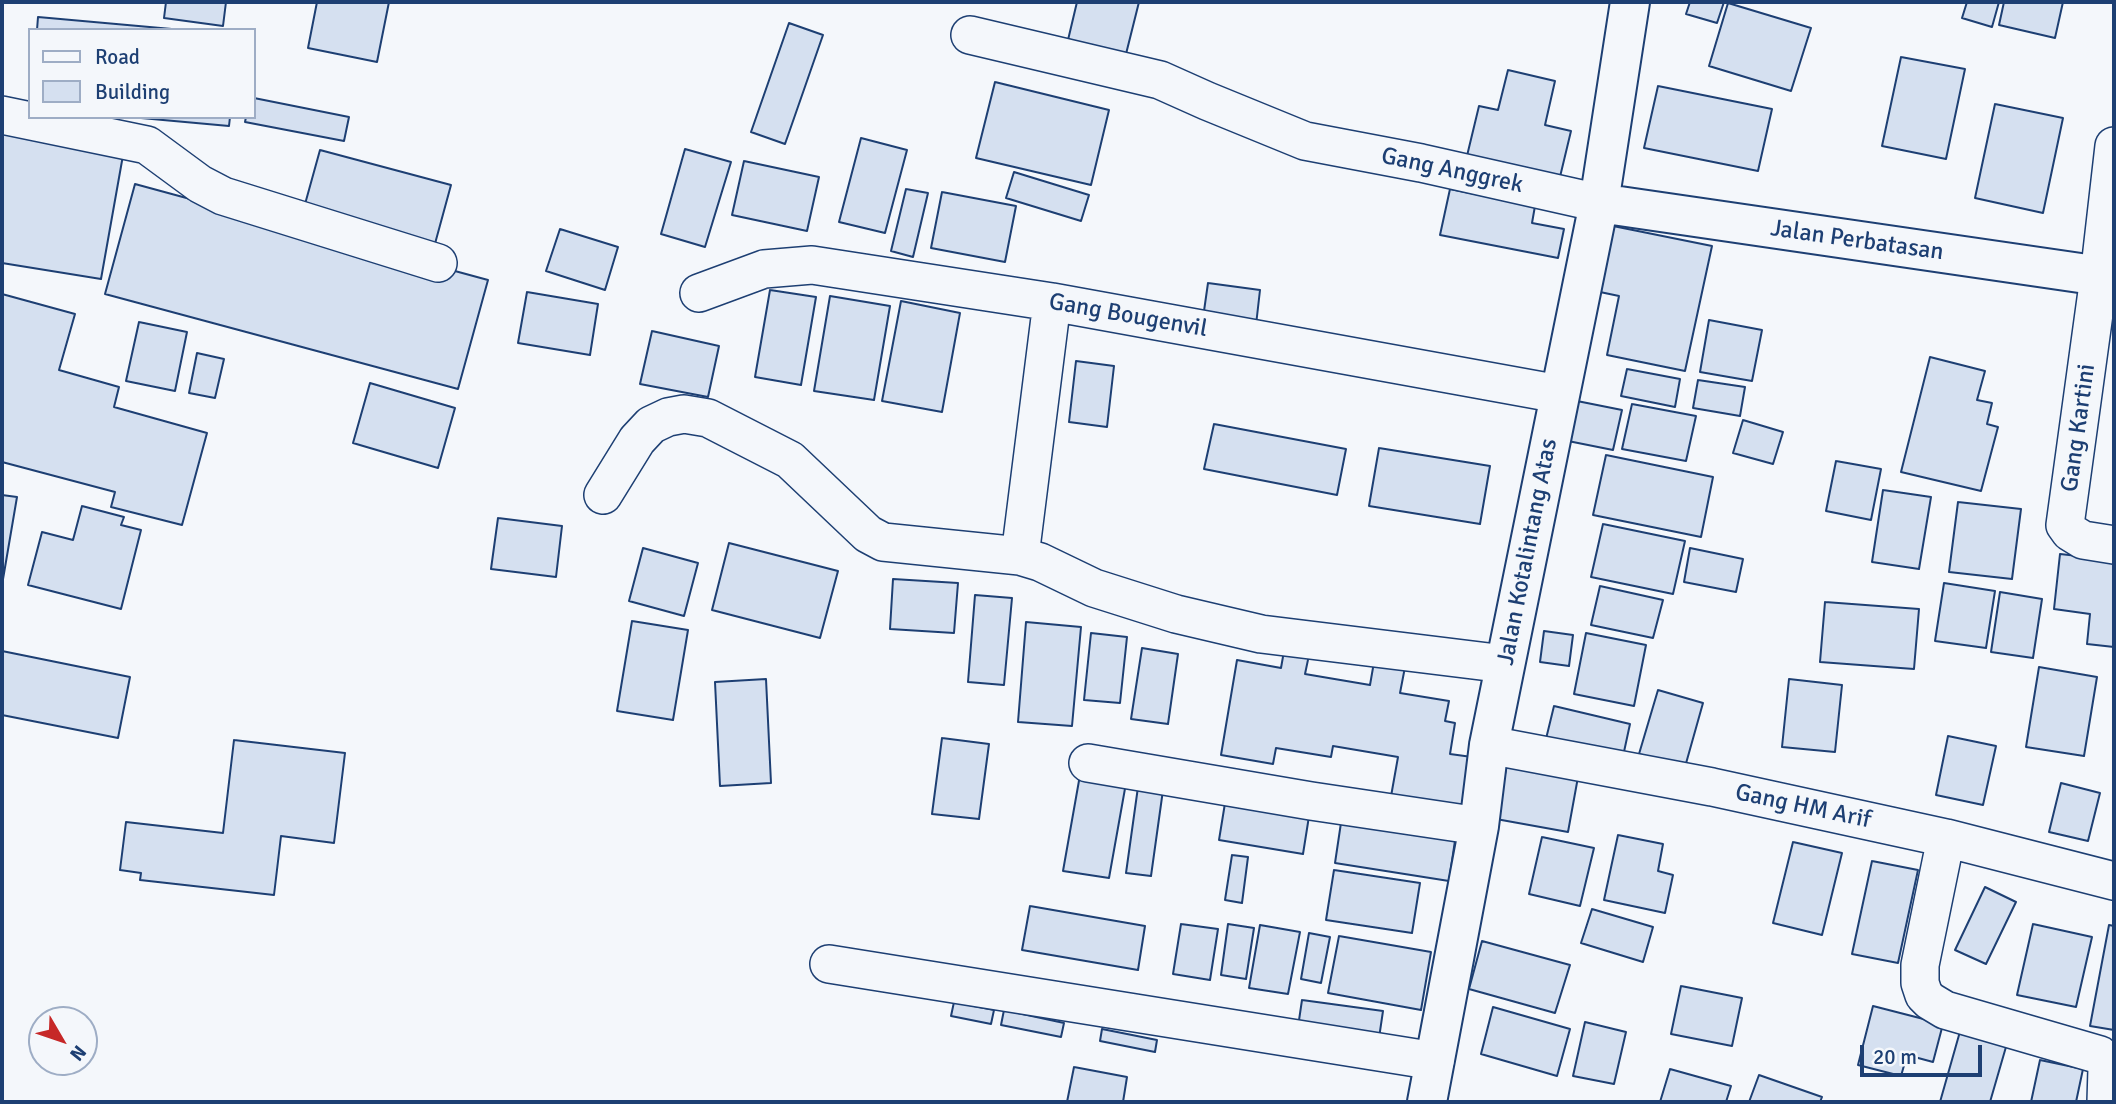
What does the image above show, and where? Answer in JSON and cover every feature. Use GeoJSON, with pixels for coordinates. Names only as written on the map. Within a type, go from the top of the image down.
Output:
{"type":"FeatureCollection","features":[{"type":"Feature","properties":{"kind":"street","name":"Jalan Kotalintang Atas"},"geometry":{"type":"LineString","coordinates":[[1427,1102],[1479,825],[1489,746],[1599,203],[1630,2]]}},
{"type":"Feature","properties":{"kind":"street","name":"Gang Anggrek"},"geometry":{"type":"LineString","coordinates":[[970,35],[1160,80],[1306,141],[1421,163],[1599,203]]}},
{"type":"Feature","properties":{"kind":"street"},"geometry":{"type":"LineString","coordinates":[[2,115],[147,145],[223,196],[438,263]]}},
{"type":"Feature","properties":{"kind":"street"},"geometry":{"type":"LineString","coordinates":[[2107,278],[2114,146]]}},
{"type":"Feature","properties":{"kind":"street","name":"Jalan Perbatasan"},"geometry":{"type":"LineString","coordinates":[[1599,203],[2107,278]]}},
{"type":"Feature","properties":{"kind":"street","name":"Gang Bougenvil"},"geometry":{"type":"LineString","coordinates":[[699,293],[764,269],[813,265],[1052,302],[1559,394]]}},
{"type":"Feature","properties":{"kind":"street","name":"Gang Kartini"},"geometry":{"type":"LineString","coordinates":[[2107,278],[2065,525],[2070,532],[2083,540],[2114,545]]}},
{"type":"Feature","properties":{"kind":"street"},"geometry":{"type":"LineString","coordinates":[[1020,556],[1052,302]]}},
{"type":"Feature","properties":{"kind":"street"},"geometry":{"type":"LineString","coordinates":[[603,495],[637,440],[651,425],[668,417],[684,414],[708,418],[790,460],[868,534],[883,542],[1020,556],[1040,562],[1094,588],[1176,614],[1261,634],[1505,664]]}},
{"type":"Feature","properties":{"kind":"street","name":"Gang HM Arif"},"geometry":{"type":"LineString","coordinates":[[1489,746],[1712,787],[1946,838],[2114,881]]}},
{"type":"Feature","properties":{"kind":"street"},"geometry":{"type":"LineString","coordinates":[[1088,763],[1311,801],[1479,825]]}},
{"type":"Feature","properties":{"kind":"street"},"geometry":{"type":"LineString","coordinates":[[1946,838],[1920,965],[1920,983],[1924,995],[1945,1010],[2100,1055],[2107,1068],[2106,1102]]}},
{"type":"Feature","properties":{"kind":"street"},"geometry":{"type":"LineString","coordinates":[[829,964],[1435,1061]]}},
{"type":"Feature","properties":{"kind":"building"},"geometry":{"type":"Polygon","coordinates":[[[166,2],[226,2],[223,26],[164,18],[166,2]]]}},
{"type":"Feature","properties":{"kind":"building"},"geometry":{"type":"Polygon","coordinates":[[[317,2],[389,2],[377,62],[308,48],[317,2]]]}},
{"type":"Feature","properties":{"kind":"building"},"geometry":{"type":"Polygon","coordinates":[[[1077,2],[1139,2],[1126,54],[1068,40],[1077,2]]]}},
{"type":"Feature","properties":{"kind":"building"},"geometry":{"type":"Polygon","coordinates":[[[1690,2],[1724,2],[1717,23],[1686,14],[1690,2]]]}},
{"type":"Feature","properties":{"kind":"building"},"geometry":{"type":"Polygon","coordinates":[[[1967,2],[1999,2],[1992,27],[1962,18],[1967,2]]]}},
{"type":"Feature","properties":{"kind":"building"},"geometry":{"type":"Polygon","coordinates":[[[2004,2],[2063,2],[2055,38],[1999,25],[2004,2]]]}},
{"type":"Feature","properties":{"kind":"building"},"geometry":{"type":"Polygon","coordinates":[[[1728,3],[1811,28],[1791,91],[1709,66],[1728,3]]]}},
{"type":"Feature","properties":{"kind":"building"},"geometry":{"type":"Polygon","coordinates":[[[38,17],[161,28],[37,28],[38,17]]]}},
{"type":"Feature","properties":{"kind":"building"},"geometry":{"type":"Polygon","coordinates":[[[789,23],[823,35],[785,144],[751,132],[789,23]]]}},
{"type":"Feature","properties":{"kind":"building"},"geometry":{"type":"Polygon","coordinates":[[[1901,57],[1965,69],[1946,159],[1882,146],[1901,57]]]}},
{"type":"Feature","properties":{"kind":"building"},"geometry":{"type":"Polygon","coordinates":[[[1508,70],[1555,81],[1545,125],[1571,131],[1559,181],[1466,160],[1479,106],[1498,110],[1508,70]]]}},
{"type":"Feature","properties":{"kind":"building"},"geometry":{"type":"Polygon","coordinates":[[[995,82],[1109,110],[1091,185],[976,158],[995,82]]]}},
{"type":"Feature","properties":{"kind":"building"},"geometry":{"type":"Polygon","coordinates":[[[1658,86],[1772,109],[1758,171],[1644,148],[1658,86]]]}},
{"type":"Feature","properties":{"kind":"building"},"geometry":{"type":"Polygon","coordinates":[[[256,98],[349,117],[344,141],[245,122],[246,119],[256,119],[256,98]]]}},
{"type":"Feature","properties":{"kind":"building"},"geometry":{"type":"Polygon","coordinates":[[[1995,104],[2063,118],[2043,213],[1975,198],[1995,104]]]}},
{"type":"Feature","properties":{"kind":"building"},"geometry":{"type":"Polygon","coordinates":[[[152,119],[230,119],[229,126],[152,119]]]}},
{"type":"Feature","properties":{"kind":"building"},"geometry":{"type":"Polygon","coordinates":[[[2,124],[125,144],[101,279],[2,263],[2,124]]]}},
{"type":"Feature","properties":{"kind":"building"},"geometry":{"type":"Polygon","coordinates":[[[861,138],[907,150],[885,233],[839,222],[861,138]]]}},
{"type":"Feature","properties":{"kind":"building"},"geometry":{"type":"Polygon","coordinates":[[[685,149],[731,162],[705,247],[661,234],[685,149]]]}},
{"type":"Feature","properties":{"kind":"building"},"geometry":{"type":"Polygon","coordinates":[[[320,150],[451,185],[433,251],[302,215],[320,150]]]}},
{"type":"Feature","properties":{"kind":"building"},"geometry":{"type":"Polygon","coordinates":[[[744,161],[819,177],[807,231],[732,215],[744,161]]]}},
{"type":"Feature","properties":{"kind":"building"},"geometry":{"type":"Polygon","coordinates":[[[1014,172],[1089,195],[1081,221],[1006,198],[1014,172]]]}},
{"type":"Feature","properties":{"kind":"building"},"geometry":{"type":"Polygon","coordinates":[[[135,184],[488,280],[458,389],[105,294],[135,184]]]}},
{"type":"Feature","properties":{"kind":"building"},"geometry":{"type":"Polygon","coordinates":[[[906,189],[928,193],[913,257],[891,251],[906,189]]]}},
{"type":"Feature","properties":{"kind":"building"},"geometry":{"type":"Polygon","coordinates":[[[1450,189],[1535,206],[1532,223],[1564,229],[1558,258],[1440,235],[1450,189]]]}},
{"type":"Feature","properties":{"kind":"building"},"geometry":{"type":"Polygon","coordinates":[[[942,192],[1016,206],[1005,262],[931,248],[942,192]]]}},
{"type":"Feature","properties":{"kind":"building"},"geometry":{"type":"Polygon","coordinates":[[[1613,226],[1712,246],[1685,371],[1607,355],[1619,296],[1600,292],[1613,226]]]}},
{"type":"Feature","properties":{"kind":"building"},"geometry":{"type":"Polygon","coordinates":[[[560,229],[618,247],[605,290],[546,271],[560,229]]]}},
{"type":"Feature","properties":{"kind":"building"},"geometry":{"type":"Polygon","coordinates":[[[1208,283],[1260,290],[1256,325],[1203,318],[1208,283]]]}},
{"type":"Feature","properties":{"kind":"building"},"geometry":{"type":"Polygon","coordinates":[[[770,290],[816,297],[801,385],[755,377],[770,290]]]}},
{"type":"Feature","properties":{"kind":"building"},"geometry":{"type":"Polygon","coordinates":[[[527,292],[598,304],[590,355],[518,343],[527,292]]]}},
{"type":"Feature","properties":{"kind":"building"},"geometry":{"type":"Polygon","coordinates":[[[2,294],[75,314],[59,370],[119,387],[114,407],[207,433],[182,525],[111,507],[115,492],[2,462],[2,294]]]}},
{"type":"Feature","properties":{"kind":"building"},"geometry":{"type":"Polygon","coordinates":[[[830,296],[890,306],[874,400],[814,391],[830,296]]]}},
{"type":"Feature","properties":{"kind":"building"},"geometry":{"type":"Polygon","coordinates":[[[901,301],[960,313],[942,412],[882,401],[901,301]]]}},
{"type":"Feature","properties":{"kind":"building"},"geometry":{"type":"Polygon","coordinates":[[[1709,320],[1762,330],[1752,381],[1700,372],[1709,320]]]}},
{"type":"Feature","properties":{"kind":"building"},"geometry":{"type":"Polygon","coordinates":[[[139,322],[187,332],[175,391],[126,381],[139,322]]]}},
{"type":"Feature","properties":{"kind":"building"},"geometry":{"type":"Polygon","coordinates":[[[652,331],[719,346],[708,397],[640,384],[652,331]]]}},
{"type":"Feature","properties":{"kind":"building"},"geometry":{"type":"Polygon","coordinates":[[[197,353],[224,359],[215,398],[189,393],[197,353]]]}},
{"type":"Feature","properties":{"kind":"building"},"geometry":{"type":"Polygon","coordinates":[[[1930,357],[1985,371],[1977,400],[1992,403],[1987,424],[1998,427],[1981,491],[1901,472],[1930,357]]]}},
{"type":"Feature","properties":{"kind":"building"},"geometry":{"type":"Polygon","coordinates":[[[1076,361],[1114,366],[1107,427],[1069,422],[1076,361]]]}},
{"type":"Feature","properties":{"kind":"building"},"geometry":{"type":"Polygon","coordinates":[[[1627,369],[1680,379],[1675,407],[1621,396],[1627,369]]]}},
{"type":"Feature","properties":{"kind":"building"},"geometry":{"type":"Polygon","coordinates":[[[1698,380],[1745,387],[1740,416],[1693,408],[1698,380]]]}},
{"type":"Feature","properties":{"kind":"building"},"geometry":{"type":"Polygon","coordinates":[[[370,383],[455,408],[438,468],[353,443],[370,383]]]}},
{"type":"Feature","properties":{"kind":"building"},"geometry":{"type":"Polygon","coordinates":[[[1577,401],[1622,410],[1613,450],[1568,441],[1577,401]]]}},
{"type":"Feature","properties":{"kind":"building"},"geometry":{"type":"Polygon","coordinates":[[[1632,404],[1696,416],[1686,461],[1622,449],[1632,404]]]}},
{"type":"Feature","properties":{"kind":"building"},"geometry":{"type":"Polygon","coordinates":[[[1743,420],[1783,432],[1773,464],[1733,453],[1743,420]]]}},
{"type":"Feature","properties":{"kind":"building"},"geometry":{"type":"Polygon","coordinates":[[[1214,424],[1346,449],[1337,495],[1204,469],[1214,424]]]}},
{"type":"Feature","properties":{"kind":"building"},"geometry":{"type":"Polygon","coordinates":[[[1379,448],[1490,466],[1480,524],[1369,506],[1379,448]]]}},
{"type":"Feature","properties":{"kind":"building"},"geometry":{"type":"Polygon","coordinates":[[[1606,455],[1713,477],[1701,537],[1593,515],[1606,455]]]}},
{"type":"Feature","properties":{"kind":"building"},"geometry":{"type":"Polygon","coordinates":[[[1836,461],[1881,469],[1871,520],[1826,511],[1836,461]]]}},
{"type":"Feature","properties":{"kind":"building"},"geometry":{"type":"Polygon","coordinates":[[[1883,490],[1931,497],[1919,569],[1872,562],[1883,490]]]}},
{"type":"Feature","properties":{"kind":"building"},"geometry":{"type":"Polygon","coordinates":[[[2,495],[17,497],[2,585],[2,495]]]}},
{"type":"Feature","properties":{"kind":"building"},"geometry":{"type":"Polygon","coordinates":[[[1958,502],[2021,509],[2012,579],[1949,572],[1958,502]]]}},
{"type":"Feature","properties":{"kind":"building"},"geometry":{"type":"Polygon","coordinates":[[[82,506],[124,517],[121,525],[141,530],[121,609],[28,585],[42,532],[73,540],[82,506]]]}},
{"type":"Feature","properties":{"kind":"building"},"geometry":{"type":"Polygon","coordinates":[[[498,518],[562,526],[556,577],[491,569],[498,518]]]}},
{"type":"Feature","properties":{"kind":"building"},"geometry":{"type":"Polygon","coordinates":[[[1603,524],[1685,541],[1673,594],[1591,577],[1603,524]]]}},
{"type":"Feature","properties":{"kind":"building"},"geometry":{"type":"Polygon","coordinates":[[[729,543],[838,571],[820,638],[712,610],[729,543]]]}},
{"type":"Feature","properties":{"kind":"building"},"geometry":{"type":"Polygon","coordinates":[[[643,548],[698,563],[684,616],[629,601],[643,548]]]}},
{"type":"Feature","properties":{"kind":"building"},"geometry":{"type":"Polygon","coordinates":[[[1690,548],[1743,559],[1736,592],[1684,582],[1690,548]]]}},
{"type":"Feature","properties":{"kind":"building"},"geometry":{"type":"Polygon","coordinates":[[[2060,554],[2114,560],[2114,647],[2087,644],[2090,614],[2054,609],[2060,554]]]}},
{"type":"Feature","properties":{"kind":"building"},"geometry":{"type":"Polygon","coordinates":[[[893,579],[958,583],[954,633],[890,629],[893,579]]]}},
{"type":"Feature","properties":{"kind":"building"},"geometry":{"type":"Polygon","coordinates":[[[1944,583],[1995,591],[1986,648],[1935,641],[1944,583]]]}},
{"type":"Feature","properties":{"kind":"building"},"geometry":{"type":"Polygon","coordinates":[[[1600,586],[1663,600],[1653,638],[1591,625],[1600,586]]]}},
{"type":"Feature","properties":{"kind":"building"},"geometry":{"type":"Polygon","coordinates":[[[2000,592],[2042,599],[2033,658],[1991,652],[2000,592]]]}},
{"type":"Feature","properties":{"kind":"building"},"geometry":{"type":"Polygon","coordinates":[[[975,595],[1012,598],[1004,685],[968,682],[975,595]]]}},
{"type":"Feature","properties":{"kind":"building"},"geometry":{"type":"Polygon","coordinates":[[[1825,602],[1919,609],[1914,669],[1820,662],[1825,602]]]}},
{"type":"Feature","properties":{"kind":"building"},"geometry":{"type":"Polygon","coordinates":[[[632,621],[688,630],[673,720],[617,711],[632,621]]]}},
{"type":"Feature","properties":{"kind":"building"},"geometry":{"type":"Polygon","coordinates":[[[1026,622],[1081,627],[1072,726],[1018,722],[1026,622]]]}},
{"type":"Feature","properties":{"kind":"building"},"geometry":{"type":"Polygon","coordinates":[[[1544,631],[1573,635],[1569,666],[1540,662],[1544,631]]]}},
{"type":"Feature","properties":{"kind":"building"},"geometry":{"type":"Polygon","coordinates":[[[1091,633],[1127,637],[1120,703],[1084,700],[1091,633]]]}},
{"type":"Feature","properties":{"kind":"building"},"geometry":{"type":"Polygon","coordinates":[[[1586,633],[1646,645],[1634,706],[1574,694],[1586,633]]]}},
{"type":"Feature","properties":{"kind":"building"},"geometry":{"type":"Polygon","coordinates":[[[1142,648],[1178,654],[1168,724],[1131,719],[1142,648]]]}},
{"type":"Feature","properties":{"kind":"building"},"geometry":{"type":"Polygon","coordinates":[[[2,651],[130,677],[118,738],[2,715],[2,651]]]}},
{"type":"Feature","properties":{"kind":"building"},"geometry":{"type":"Polygon","coordinates":[[[1284,651],[1309,655],[1305,674],[1370,685],[1374,662],[1405,667],[1400,693],[1449,701],[1445,721],[1455,723],[1450,754],[1472,757],[1461,814],[1390,802],[1398,757],[1333,746],[1331,757],[1276,748],[1273,764],[1221,755],[1237,660],[1281,668],[1284,651]]]}},
{"type":"Feature","properties":{"kind":"building"},"geometry":{"type":"Polygon","coordinates":[[[2039,667],[2097,677],[2084,756],[2026,747],[2039,667]]]}},
{"type":"Feature","properties":{"kind":"building"},"geometry":{"type":"Polygon","coordinates":[[[766,679],[771,783],[720,786],[715,682],[766,679]]]}},
{"type":"Feature","properties":{"kind":"building"},"geometry":{"type":"Polygon","coordinates":[[[1789,679],[1842,685],[1835,752],[1782,747],[1789,679]]]}},
{"type":"Feature","properties":{"kind":"building"},"geometry":{"type":"Polygon","coordinates":[[[1658,690],[1703,703],[1685,767],[1639,754],[1658,690]]]}},
{"type":"Feature","properties":{"kind":"building"},"geometry":{"type":"Polygon","coordinates":[[[1554,706],[1630,724],[1622,761],[1545,743],[1554,706]]]}},
{"type":"Feature","properties":{"kind":"building"},"geometry":{"type":"Polygon","coordinates":[[[1948,736],[1996,746],[1983,805],[1936,795],[1948,736]]]}},
{"type":"Feature","properties":{"kind":"building"},"geometry":{"type":"Polygon","coordinates":[[[942,738],[989,744],[979,819],[932,814],[942,738]]]}},
{"type":"Feature","properties":{"kind":"building"},"geometry":{"type":"Polygon","coordinates":[[[234,740],[345,753],[334,843],[281,836],[274,895],[140,880],[141,873],[120,870],[126,822],[223,833],[234,740]]]}},
{"type":"Feature","properties":{"kind":"building"},"geometry":{"type":"Polygon","coordinates":[[[1507,764],[1578,777],[1568,832],[1496,819],[1507,764]]]}},
{"type":"Feature","properties":{"kind":"building"},"geometry":{"type":"Polygon","coordinates":[[[1080,775],[1126,783],[1109,878],[1063,871],[1080,775]]]}},
{"type":"Feature","properties":{"kind":"building"},"geometry":{"type":"Polygon","coordinates":[[[2061,783],[2100,793],[2088,841],[2049,832],[2061,783]]]}},
{"type":"Feature","properties":{"kind":"building"},"geometry":{"type":"Polygon","coordinates":[[[1138,787],[1163,790],[1151,876],[1126,873],[1138,787]]]}},
{"type":"Feature","properties":{"kind":"building"},"geometry":{"type":"Polygon","coordinates":[[[1226,797],[1310,810],[1303,854],[1219,840],[1226,797]]]}},
{"type":"Feature","properties":{"kind":"building"},"geometry":{"type":"Polygon","coordinates":[[[1342,816],[1456,834],[1449,881],[1335,863],[1342,816]]]}},
{"type":"Feature","properties":{"kind":"building"},"geometry":{"type":"Polygon","coordinates":[[[1618,835],[1663,844],[1658,871],[1673,875],[1665,913],[1604,900],[1618,835]]]}},
{"type":"Feature","properties":{"kind":"building"},"geometry":{"type":"Polygon","coordinates":[[[1542,837],[1594,848],[1580,906],[1529,894],[1542,837]]]}},
{"type":"Feature","properties":{"kind":"building"},"geometry":{"type":"Polygon","coordinates":[[[1793,842],[1842,853],[1822,935],[1773,923],[1793,842]]]}},
{"type":"Feature","properties":{"kind":"building"},"geometry":{"type":"Polygon","coordinates":[[[1232,855],[1248,857],[1242,903],[1225,900],[1232,855]]]}},
{"type":"Feature","properties":{"kind":"building"},"geometry":{"type":"Polygon","coordinates":[[[1872,861],[1918,870],[1898,963],[1852,954],[1872,861]]]}},
{"type":"Feature","properties":{"kind":"building"},"geometry":{"type":"Polygon","coordinates":[[[1334,870],[1420,883],[1412,933],[1326,920],[1334,870]]]}},
{"type":"Feature","properties":{"kind":"building"},"geometry":{"type":"Polygon","coordinates":[[[1985,887],[2016,902],[1986,964],[1955,950],[1985,887]]]}},
{"type":"Feature","properties":{"kind":"building"},"geometry":{"type":"Polygon","coordinates":[[[1030,906],[1145,926],[1138,970],[1022,950],[1030,906]]]}},
{"type":"Feature","properties":{"kind":"building"},"geometry":{"type":"Polygon","coordinates":[[[1592,909],[1653,927],[1643,962],[1581,943],[1592,909]]]}},
{"type":"Feature","properties":{"kind":"building"},"geometry":{"type":"Polygon","coordinates":[[[1181,924],[1218,929],[1210,980],[1173,974],[1181,924]]]}},
{"type":"Feature","properties":{"kind":"building"},"geometry":{"type":"Polygon","coordinates":[[[1228,924],[1254,928],[1246,979],[1221,975],[1228,924]]]}},
{"type":"Feature","properties":{"kind":"building"},"geometry":{"type":"Polygon","coordinates":[[[2033,924],[2092,937],[2076,1007],[2017,995],[2033,924]]]}},
{"type":"Feature","properties":{"kind":"building"},"geometry":{"type":"Polygon","coordinates":[[[1260,925],[1300,932],[1288,994],[1249,988],[1260,925]]]}},
{"type":"Feature","properties":{"kind":"building"},"geometry":{"type":"Polygon","coordinates":[[[2109,925],[2114,926],[2114,1030],[2090,1026],[2109,925]]]}},
{"type":"Feature","properties":{"kind":"building"},"geometry":{"type":"Polygon","coordinates":[[[1309,933],[1330,937],[1321,983],[1301,979],[1309,933]]]}},
{"type":"Feature","properties":{"kind":"building"},"geometry":{"type":"Polygon","coordinates":[[[1339,936],[1431,952],[1421,1010],[1328,993],[1339,936]]]}},
{"type":"Feature","properties":{"kind":"building"},"geometry":{"type":"Polygon","coordinates":[[[1482,941],[1570,965],[1555,1013],[1469,989],[1482,941]]]}},
{"type":"Feature","properties":{"kind":"building"},"geometry":{"type":"Polygon","coordinates":[[[1681,986],[1742,998],[1732,1046],[1671,1034],[1681,986]]]}},
{"type":"Feature","properties":{"kind":"building"},"geometry":{"type":"Polygon","coordinates":[[[1302,1000],[1383,1011],[1379,1038],[1298,1027],[1302,1000]]]}},
{"type":"Feature","properties":{"kind":"building"},"geometry":{"type":"Polygon","coordinates":[[[954,1002],[994,1010],[991,1024],[951,1016],[954,1002]]]}},
{"type":"Feature","properties":{"kind":"building"},"geometry":{"type":"Polygon","coordinates":[[[1873,1006],[1943,1024],[1933,1062],[1907,1055],[1901,1076],[1858,1065],[1873,1006]]]}},
{"type":"Feature","properties":{"kind":"building"},"geometry":{"type":"Polygon","coordinates":[[[1493,1007],[1570,1029],[1557,1076],[1481,1054],[1493,1007]]]}},
{"type":"Feature","properties":{"kind":"building"},"geometry":{"type":"Polygon","coordinates":[[[1004,1010],[1064,1023],[1061,1037],[1001,1025],[1004,1010]]]}},
{"type":"Feature","properties":{"kind":"building"},"geometry":{"type":"Polygon","coordinates":[[[1585,1022],[1626,1032],[1614,1084],[1573,1076],[1585,1022]]]}},
{"type":"Feature","properties":{"kind":"building"},"geometry":{"type":"Polygon","coordinates":[[[1961,1028],[2008,1040],[1990,1102],[1940,1102],[1961,1028]]]}},
{"type":"Feature","properties":{"kind":"building"},"geometry":{"type":"Polygon","coordinates":[[[1102,1029],[1157,1040],[1155,1052],[1100,1041],[1102,1029]]]}},
{"type":"Feature","properties":{"kind":"building"},"geometry":{"type":"Polygon","coordinates":[[[2040,1060],[2083,1069],[2076,1102],[2031,1102],[2040,1060]]]}},
{"type":"Feature","properties":{"kind":"building"},"geometry":{"type":"Polygon","coordinates":[[[1074,1067],[1127,1077],[1123,1102],[1067,1102],[1074,1067]]]}},
{"type":"Feature","properties":{"kind":"building"},"geometry":{"type":"Polygon","coordinates":[[[1670,1069],[1731,1086],[1726,1102],[1660,1102],[1670,1069]]]}},
{"type":"Feature","properties":{"kind":"building"},"geometry":{"type":"Polygon","coordinates":[[[1759,1075],[1822,1097],[1820,1102],[1749,1102],[1759,1075]]]}}]}
